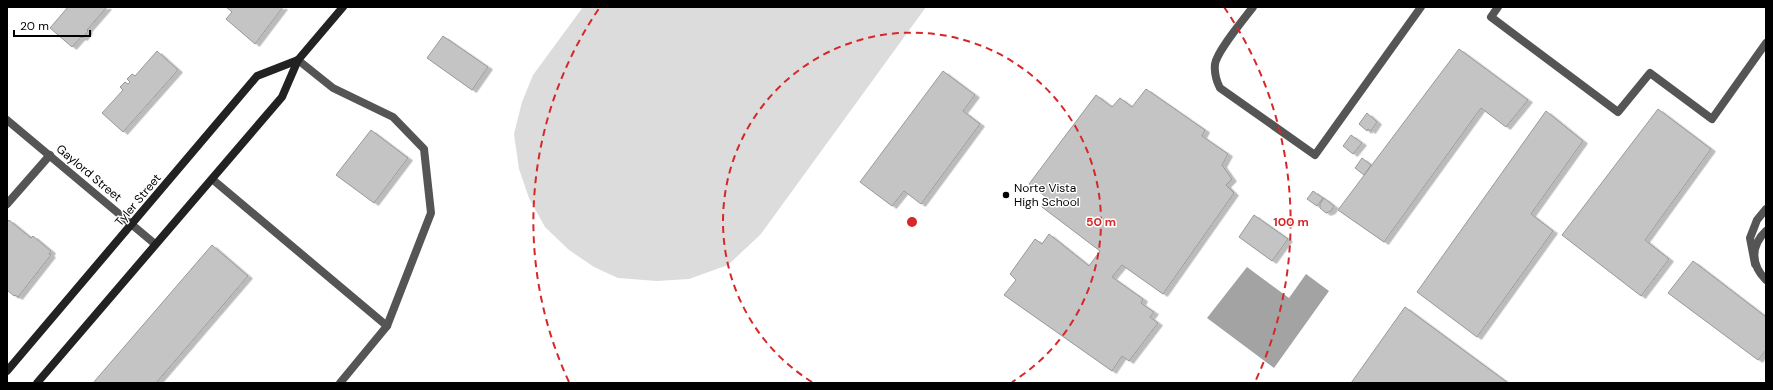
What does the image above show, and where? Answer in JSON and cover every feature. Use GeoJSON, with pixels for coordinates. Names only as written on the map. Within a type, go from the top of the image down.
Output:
{"type":"FeatureCollection","features":[{"type":"Feature","properties":{"kind":"main road","name":"Tyler Street"},"geometry":{"type":"LineString","coordinates":[[37,383],[282,97],[298,60],[343,7]]}},
{"type":"Feature","properties":{"kind":"main road","name":"Tyler Street"},"geometry":{"type":"LineString","coordinates":[[7,371],[257,76],[298,60]]}},
{"type":"Feature","properties":{"kind":"street"},"geometry":{"type":"LineString","coordinates":[[1252,7],[1215,63],[1215,76],[1220,88],[1315,155],[1421,7]]}},
{"type":"Feature","properties":{"kind":"street"},"geometry":{"type":"LineString","coordinates":[[1498,7],[1491,16],[1618,112],[1650,73],[1712,119],[1766,43]]}},
{"type":"Feature","properties":{"kind":"street"},"geometry":{"type":"LineString","coordinates":[[298,60],[334,88],[393,117],[424,149],[431,213],[387,326],[340,383]]}},
{"type":"Feature","properties":{"kind":"street","name":"Gaylord Street"},"geometry":{"type":"LineString","coordinates":[[7,120],[155,244]]}},
{"type":"Feature","properties":{"kind":"street"},"geometry":{"type":"LineString","coordinates":[[7,204],[50,155]]}},
{"type":"Feature","properties":{"kind":"street"},"geometry":{"type":"LineString","coordinates":[[212,179],[387,326]]}},
{"type":"Feature","properties":{"kind":"street"},"geometry":{"type":"LineString","coordinates":[[1766,209],[1758,220],[1750,238],[1755,264],[1759,273],[1766,280]]}},
{"type":"Feature","properties":{"kind":"street"},"geometry":{"type":"LineString","coordinates":[[1755,264],[1754,254],[1756,244],[1766,231]]}},
{"type":"Feature","properties":{"kind":"shaded area"},"geometry":{"type":"Polygon","coordinates":[[[583,7],[926,7],[761,234],[728,265],[689,279],[657,281],[618,278],[594,267],[569,250],[545,227],[529,198],[519,169],[514,134],[522,102],[533,75],[583,7]]]}},
{"type":"Feature","properties":{"kind":"shaded area"},"geometry":{"type":"Polygon","coordinates":[[[1247,267],[1289,298],[1306,274],[1329,291],[1274,368],[1207,318],[1247,267]]]}},
{"type":"Feature","properties":{"kind":"building"},"geometry":{"type":"Polygon","coordinates":[[[68,7],[107,7],[87,30],[88,31],[83,38],[81,37],[72,47],[50,28],[68,7]]]}},
{"type":"Feature","properties":{"kind":"building"},"geometry":{"type":"Polygon","coordinates":[[[226,7],[283,7],[255,44],[226,19],[232,12],[226,7]]]}},
{"type":"Feature","properties":{"kind":"building"},"geometry":{"type":"Polygon","coordinates":[[[443,36],[488,67],[472,90],[427,58],[443,36]]]}},
{"type":"Feature","properties":{"kind":"building"},"geometry":{"type":"Polygon","coordinates":[[[1459,49],[1528,100],[1506,127],[1481,108],[1384,242],[1338,210],[1459,49]]]}},
{"type":"Feature","properties":{"kind":"building"},"geometry":{"type":"Polygon","coordinates":[[[157,51],[178,70],[123,132],[102,113],[123,90],[120,87],[125,82],[128,84],[130,82],[127,79],[132,74],[135,76],[157,51]]]}},
{"type":"Feature","properties":{"kind":"building"},"geometry":{"type":"Polygon","coordinates":[[[943,71],[975,95],[963,111],[980,124],[921,204],[904,191],[892,206],[860,182],[943,71]]]}},
{"type":"Feature","properties":{"kind":"building"},"geometry":{"type":"Polygon","coordinates":[[[1146,89],[1205,130],[1202,136],[1228,154],[1222,165],[1232,179],[1226,185],[1234,193],[1163,294],[1122,265],[1112,277],[1143,299],[1141,303],[1154,312],[1150,317],[1158,323],[1129,361],[1122,356],[1112,371],[1004,295],[1016,280],[1010,274],[1035,239],[1042,244],[1049,234],[1089,266],[1100,251],[1042,207],[1046,197],[1029,184],[1096,95],[1112,107],[1120,98],[1132,107],[1146,89]]]}},
{"type":"Feature","properties":{"kind":"building"},"geometry":{"type":"Polygon","coordinates":[[[1658,109],[1711,149],[1645,240],[1669,259],[1641,296],[1562,235],[1658,109]]]}},
{"type":"Feature","properties":{"kind":"building"},"geometry":{"type":"Polygon","coordinates":[[[1546,111],[1583,141],[1531,214],[1553,231],[1477,337],[1417,292],[1546,111]]]}},
{"type":"Feature","properties":{"kind":"building"},"geometry":{"type":"Polygon","coordinates":[[[1367,113],[1377,122],[1371,131],[1368,129],[1367,131],[1359,124],[1367,113]]]}},
{"type":"Feature","properties":{"kind":"building"},"geometry":{"type":"Polygon","coordinates":[[[371,130],[408,158],[374,203],[336,175],[371,130]]]}},
{"type":"Feature","properties":{"kind":"building"},"geometry":{"type":"Polygon","coordinates":[[[1351,135],[1362,143],[1353,154],[1343,146],[1351,135]]]}},
{"type":"Feature","properties":{"kind":"building"},"geometry":{"type":"Polygon","coordinates":[[[1362,158],[1371,165],[1364,175],[1355,168],[1362,158]]]}},
{"type":"Feature","properties":{"kind":"building"},"geometry":{"type":"Polygon","coordinates":[[[1313,191],[1323,198],[1317,206],[1307,199],[1313,191]]]}},
{"type":"Feature","properties":{"kind":"building"},"geometry":{"type":"Polygon","coordinates":[[[1324,198],[1334,206],[1331,211],[1326,213],[1320,208],[1320,204],[1324,198]]]}},
{"type":"Feature","properties":{"kind":"building"},"geometry":{"type":"Polygon","coordinates":[[[1254,215],[1288,239],[1272,261],[1239,237],[1254,215]]]}},
{"type":"Feature","properties":{"kind":"building"},"geometry":{"type":"Polygon","coordinates":[[[9,220],[31,238],[33,236],[51,251],[49,254],[51,255],[18,297],[15,295],[14,296],[7,290],[7,223],[9,220]]]}},
{"type":"Feature","properties":{"kind":"building"},"geometry":{"type":"Polygon","coordinates":[[[212,245],[248,276],[156,383],[93,383],[212,245]]]}},
{"type":"Feature","properties":{"kind":"building"},"geometry":{"type":"Polygon","coordinates":[[[1693,261],[1766,317],[1766,350],[1758,360],[1668,293],[1693,261]]]}},
{"type":"Feature","properties":{"kind":"building"},"geometry":{"type":"Polygon","coordinates":[[[1405,307],[1508,383],[1351,383],[1405,307]]]}},
{"type":"Feature","properties":{"kind":"place","name":"Norte Vista High School"},"geometry":{"type":"Point","coordinates":[1006,195]}}]}
